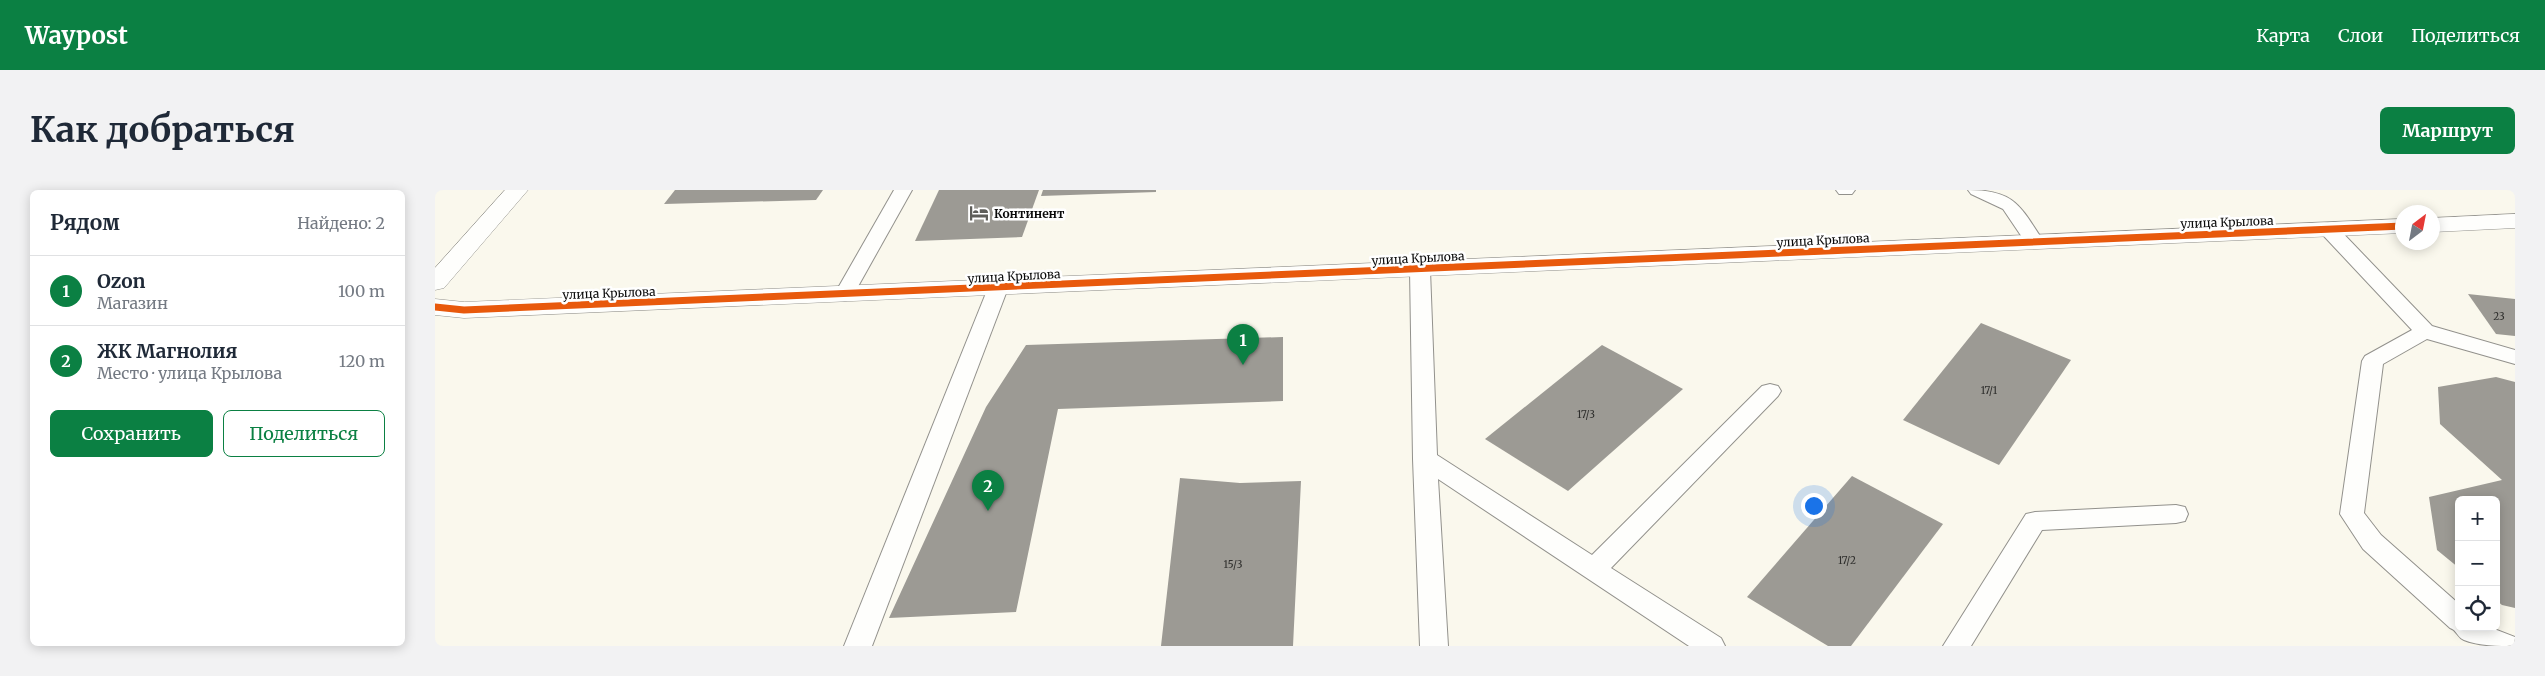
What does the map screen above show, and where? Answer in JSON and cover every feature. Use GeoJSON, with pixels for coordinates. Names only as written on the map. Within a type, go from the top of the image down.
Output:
{"type":"FeatureCollection","features":[{"type":"Feature","properties":{"kind":"street"},"geometry":{"type":"LineString","coordinates":[[435,283],[517,190]]}},
{"type":"Feature","properties":{"kind":"street"},"geometry":{"type":"LineString","coordinates":[[2440,225],[2515,221]]}},
{"type":"Feature","properties":{"kind":"street","name":"улица Крылова"},"geometry":{"type":"LineString","coordinates":[[435,307],[464,310],[844,295],[2395,226]]}},
{"type":"Feature","properties":{"kind":"lane"},"geometry":{"type":"LineString","coordinates":[[844,295],[903,190]]}},
{"type":"Feature","properties":{"kind":"lane"},"geometry":{"type":"LineString","coordinates":[[1977,190],[2009,205],[2035,242]]}},
{"type":"Feature","properties":{"kind":"lane"},"geometry":{"type":"LineString","coordinates":[[2328,230],[2425,331],[2515,357]]}},
{"type":"Feature","properties":{"kind":"lane"},"geometry":{"type":"LineString","coordinates":[[1420,270],[1425,458],[1434,646]]}},
{"type":"Feature","properties":{"kind":"lane"},"geometry":{"type":"LineString","coordinates":[[859,646],[998,288]]}},
{"type":"Feature","properties":{"kind":"lane"},"geometry":{"type":"LineString","coordinates":[[2425,331],[2373,361],[2352,514],[2372,542],[2455,616]]}},
{"type":"Feature","properties":{"kind":"lane"},"geometry":{"type":"LineString","coordinates":[[1594,569],[1770,391]]}},
{"type":"Feature","properties":{"kind":"lane"},"geometry":{"type":"LineString","coordinates":[[1425,458],[1711,646]]}},
{"type":"Feature","properties":{"kind":"lane"},"geometry":{"type":"LineString","coordinates":[[1957,646],[2035,521],[2176,514]]}},
{"type":"Feature","properties":{"kind":"lane"},"geometry":{"type":"LineString","coordinates":[[2471,631],[2507,646]]}},
{"type":"Feature","properties":{"kind":"building"},"geometry":{"type":"Polygon","coordinates":[[[675,190],[823,190],[816,200],[664,204],[675,190]]]}},
{"type":"Feature","properties":{"kind":"building","name":"Континент"},"geometry":{"type":"Polygon","coordinates":[[[939,190],[1039,190],[1022,237],[915,241],[939,190]]]}},
{"type":"Feature","properties":{"kind":"building"},"geometry":{"type":"Polygon","coordinates":[[[1043,190],[1156,190],[1156,192],[1041,196],[1043,190]]]}},
{"type":"Feature","properties":{"kind":"building"},"geometry":{"type":"Polygon","coordinates":[[[2468,294],[2515,299],[2515,336],[2496,334],[2468,294]]]}},
{"type":"Feature","properties":{"kind":"building"},"geometry":{"type":"Polygon","coordinates":[[[1981,323],[2071,360],[1999,465],[1903,420],[1981,323]]]}},
{"type":"Feature","properties":{"kind":"building"},"geometry":{"type":"Polygon","coordinates":[[[1283,337],[1283,401],[1058,409],[1016,612],[889,618],[986,407],[1026,345],[1283,337]]]}},
{"type":"Feature","properties":{"kind":"building"},"geometry":{"type":"Polygon","coordinates":[[[1602,345],[1683,389],[1568,491],[1485,439],[1602,345]]]}},
{"type":"Feature","properties":{"kind":"building"},"geometry":{"type":"Polygon","coordinates":[[[2496,377],[2515,382],[2515,608],[2500,603],[2500,496],[2455,496],[2455,565],[2437,550],[2429,497],[2502,480],[2440,424],[2438,387],[2496,377]]]}},
{"type":"Feature","properties":{"kind":"building"},"geometry":{"type":"Polygon","coordinates":[[[1852,476],[1943,524],[1851,646],[1828,646],[1747,597],[1852,476]]]}},
{"type":"Feature","properties":{"kind":"building"},"geometry":{"type":"Polygon","coordinates":[[[1180,478],[1240,483],[1301,481],[1293,646],[1161,646],[1180,478]]]}},
{"type":"Feature","properties":{"kind":"cycle path"},"geometry":{"type":"LineString","coordinates":[[435,307],[464,310],[2395,226]]}},
{"type":"Feature","properties":{"kind":"place","name":"Континент"},"geometry":{"type":"Point","coordinates":[979,213]}},
{"type":"Feature","properties":{"kind":"place","name":"Ozon"},"geometry":{"type":"Point","coordinates":[1243,365]}},
{"type":"Feature","properties":{"kind":"place","name":"ЖК Магнолия"},"geometry":{"type":"Point","coordinates":[988,511]}}]}
